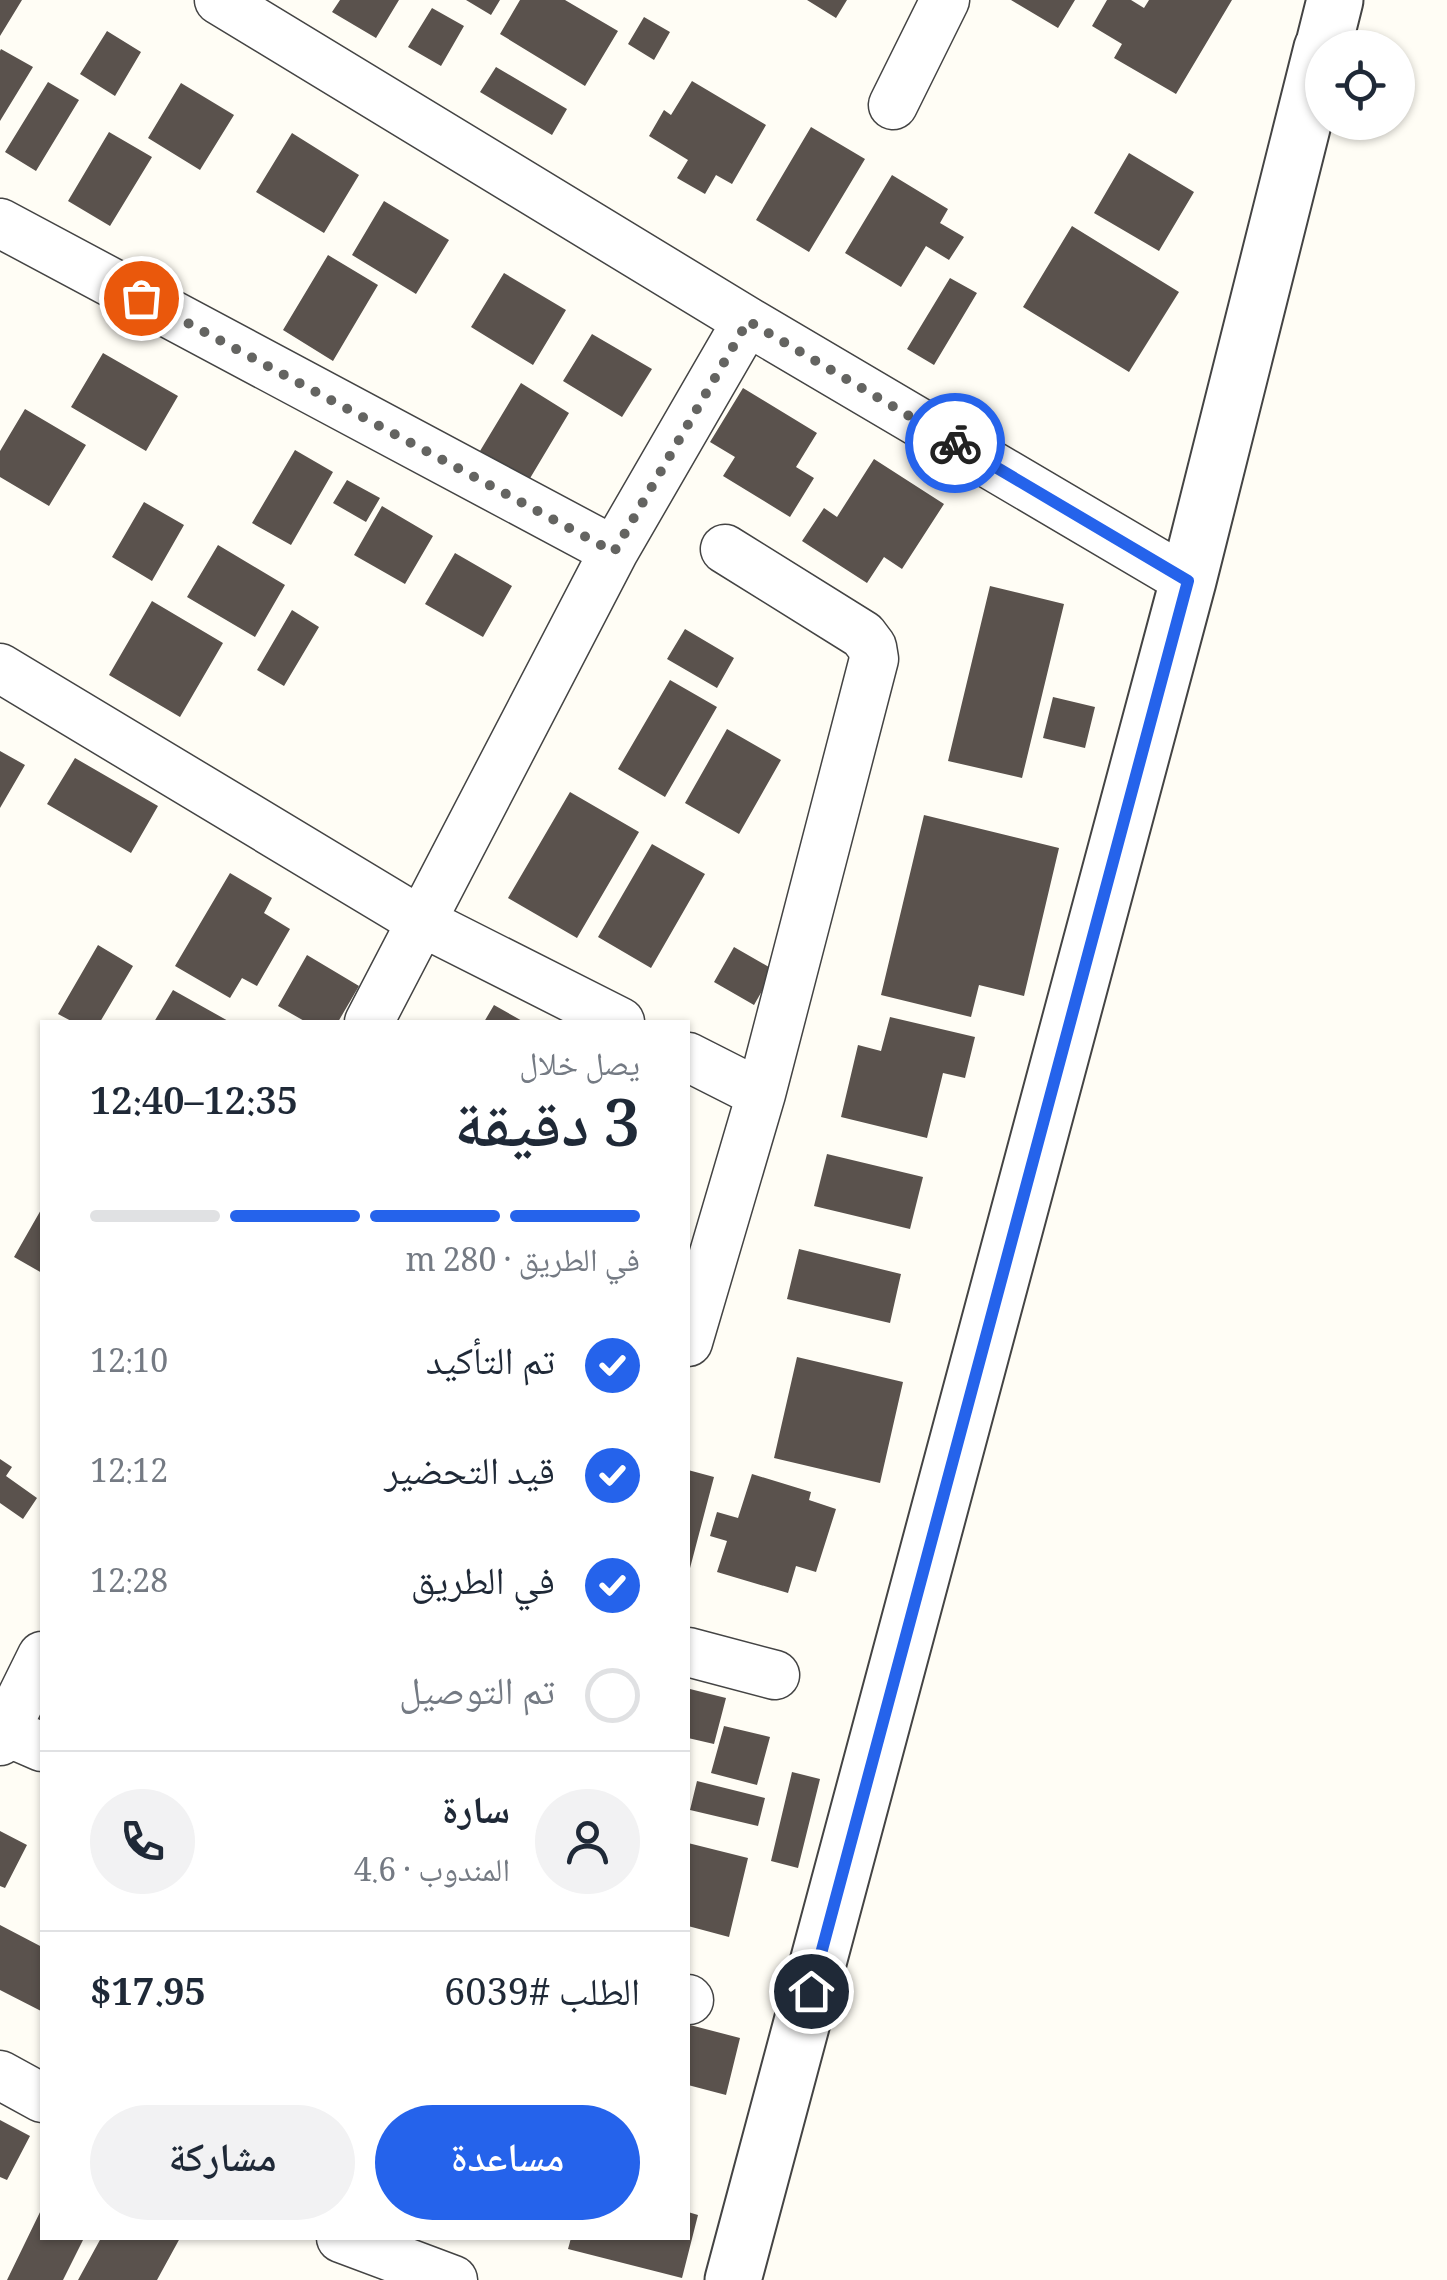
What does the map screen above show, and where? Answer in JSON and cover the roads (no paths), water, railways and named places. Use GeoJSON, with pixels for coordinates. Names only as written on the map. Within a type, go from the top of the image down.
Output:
{"type":"FeatureCollection","features":[{"type":"Feature","properties":{"kind":"street"},"geometry":{"type":"LineString","coordinates":[[894,105],[944,0]]}},
{"type":"Feature","properties":{"kind":"street"},"geometry":{"type":"LineString","coordinates":[[229,3],[748,321],[1188,581]]}},
{"type":"Feature","properties":{"kind":"street"},"geometry":{"type":"LineString","coordinates":[[733,2280],[1188,581],[1324,22]]}},
{"type":"Feature","properties":{"kind":"street"},"geometry":{"type":"LineString","coordinates":[[2,228],[614,552]]}},
{"type":"Feature","properties":{"kind":"street"},"geometry":{"type":"LineString","coordinates":[[370,1020],[614,552],[748,321]]}},
{"type":"Feature","properties":{"kind":"street"},"geometry":{"type":"LineString","coordinates":[[690,1335],[761,1094],[874,659],[872,647],[863,635],[726,550]]}},
{"type":"Feature","properties":{"kind":"street"},"geometry":{"type":"LineString","coordinates":[[0,668],[422,922],[616,1020]]}},
{"type":"Feature","properties":{"kind":"street"},"geometry":{"type":"LineString","coordinates":[[690,1058],[761,1094]]}},
{"type":"Feature","properties":{"kind":"street"},"geometry":{"type":"LineString","coordinates":[[690,1653],[774,1675]]}},
{"type":"Feature","properties":{"kind":"street"},"geometry":{"type":"LineString","coordinates":[[16,1740],[40,1662]]}},
{"type":"Feature","properties":{"kind":"street"},"geometry":{"type":"LineString","coordinates":[[0,2075],[40,2097]]}},
{"type":"Feature","properties":{"kind":"street"},"geometry":{"type":"LineString","coordinates":[[346,2240],[453,2280]]}}]}
